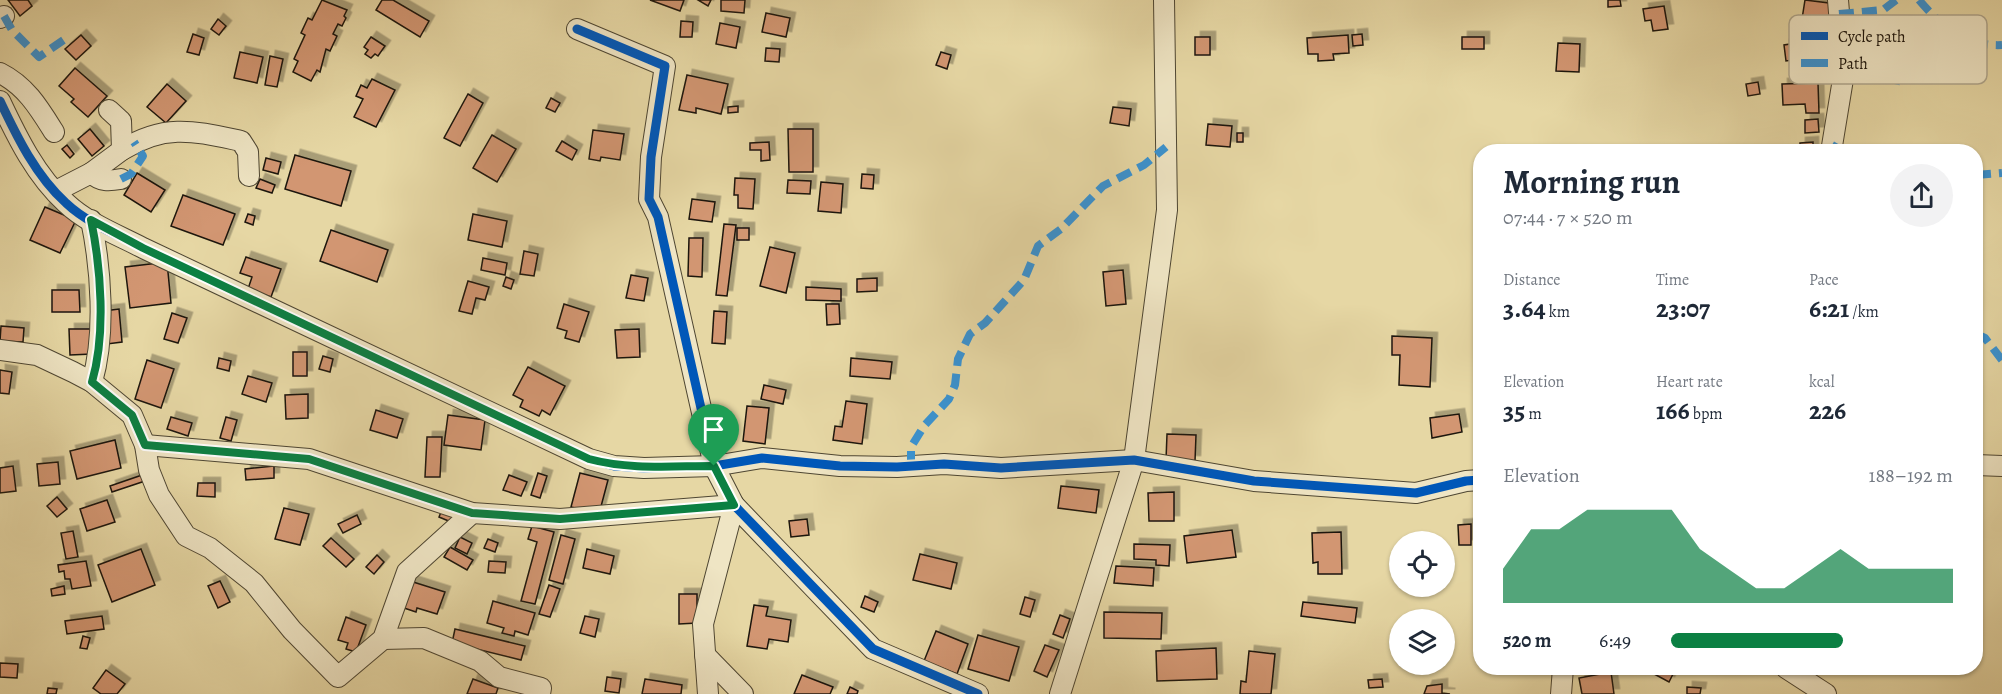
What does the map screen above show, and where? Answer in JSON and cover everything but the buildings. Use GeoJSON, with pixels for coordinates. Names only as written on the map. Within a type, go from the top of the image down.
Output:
{"type":"FeatureCollection","features":[{"type":"Feature","properties":{"kind":"street"},"geometry":{"type":"LineString","coordinates":[[1060,694],[1134,460],[1167,210],[1164,0]]}},
{"type":"Feature","properties":{"kind":"street"},"geometry":{"type":"LineString","coordinates":[[1838,0],[1839,15]]}},
{"type":"Feature","properties":{"kind":"street"},"geometry":{"type":"LineString","coordinates":[[576,29],[665,66],[651,157],[649,199],[658,218],[714,466],[734,505],[873,649],[978,694]]}},
{"type":"Feature","properties":{"kind":"street"},"geometry":{"type":"LineString","coordinates":[[0,73],[16,81],[33,99],[54,132]]}},
{"type":"Feature","properties":{"kind":"street"},"geometry":{"type":"LineString","coordinates":[[1832,144],[1842,84]]}},
{"type":"Feature","properties":{"kind":"street"},"geometry":{"type":"LineString","coordinates":[[0,101],[36,167],[67,204],[91,220],[143,248],[589,459],[614,466],[644,468],[714,466],[762,458],[840,466],[897,467],[944,464],[1001,468],[1134,460],[1254,481],[1416,493],[1473,481]]}},
{"type":"Feature","properties":{"kind":"street"},"geometry":{"type":"LineString","coordinates":[[109,111],[121,121],[122,150]]}},
{"type":"Feature","properties":{"kind":"street"},"geometry":{"type":"LineString","coordinates":[[56,191],[91,173],[141,138],[163,131],[241,141],[248,152],[249,176]]}},
{"type":"Feature","properties":{"kind":"street"},"geometry":{"type":"LineString","coordinates":[[91,173],[97,179],[108,182],[121,179]]}},
{"type":"Feature","properties":{"kind":"street"},"geometry":{"type":"LineString","coordinates":[[91,220],[96,244],[100,330],[97,364],[92,382]]}},
{"type":"Feature","properties":{"kind":"street"},"geometry":{"type":"LineString","coordinates":[[0,350],[37,355],[92,382],[132,415],[145,445],[149,470],[159,495],[186,536],[210,548],[254,583],[292,630],[338,677],[383,639],[407,572],[472,513]]}},
{"type":"Feature","properties":{"kind":"street"},"geometry":{"type":"LineString","coordinates":[[145,445],[309,459],[472,513],[560,519],[734,505]]}},
{"type":"Feature","properties":{"kind":"street"},"geometry":{"type":"LineString","coordinates":[[1983,465],[2002,466]]}},
{"type":"Feature","properties":{"kind":"street"},"geometry":{"type":"LineString","coordinates":[[708,694],[703,624],[734,505]]}},
{"type":"Feature","properties":{"kind":"street"},"geometry":{"type":"LineString","coordinates":[[383,639],[424,638],[480,661],[499,677],[542,688],[540,694]]}},
{"type":"Feature","properties":{"kind":"street"},"geometry":{"type":"LineString","coordinates":[[705,655],[743,694]]}},
{"type":"Feature","properties":{"kind":"street"},"geometry":{"type":"LineString","coordinates":[[1561,694],[1562,675]]}},
{"type":"Feature","properties":{"kind":"street"},"geometry":{"type":"LineString","coordinates":[[1797,675],[1826,694]]}},
{"type":"Feature","properties":{"kind":"marked path"},"geometry":{"type":"LineString","coordinates":[[1839,14],[1883,10],[1896,0]]}},
{"type":"Feature","properties":{"kind":"marked path"},"geometry":{"type":"LineString","coordinates":[[1919,0],[1933,15]]}},
{"type":"Feature","properties":{"kind":"marked path"},"geometry":{"type":"LineString","coordinates":[[4,16],[12,30],[39,57],[65,39]]}},
{"type":"Feature","properties":{"kind":"marked path"},"geometry":{"type":"LineString","coordinates":[[1987,44],[2002,45]]}},
{"type":"Feature","properties":{"kind":"marked path"},"geometry":{"type":"LineString","coordinates":[[121,179],[131,174],[143,156],[134,142]]}},
{"type":"Feature","properties":{"kind":"marked path"},"geometry":{"type":"LineString","coordinates":[[911,466],[911,447],[924,426],[949,399],[955,385],[958,359],[970,334],[985,323],[1024,280],[1038,246],[1061,229],[1103,186],[1144,165],[1166,147]]}},
{"type":"Feature","properties":{"kind":"marked path"},"geometry":{"type":"LineString","coordinates":[[1983,174],[2002,173]]}},
{"type":"Feature","properties":{"kind":"marked path"},"geometry":{"type":"LineString","coordinates":[[1983,337],[2002,360]]}},
{"type":"Feature","properties":{"kind":"cycle path"},"geometry":{"type":"LineString","coordinates":[[577,29],[665,66],[651,157],[649,199],[658,217],[714,466],[734,505],[873,649],[978,694]]}},
{"type":"Feature","properties":{"kind":"cycle path"},"geometry":{"type":"LineString","coordinates":[[0,101],[20,142],[45,181],[66,203],[93,223],[589,459],[614,466],[644,468],[714,466],[762,458],[840,466],[897,467],[944,464],[1001,468],[1134,460],[1254,481],[1416,493],[1473,480]]}},
{"type":"Feature","properties":{"kind":"route"},"geometry":{"type":"LineString","coordinates":[[91,220],[143,248],[589,459],[614,466],[644,468],[714,466],[734,505],[560,519],[472,513],[309,459],[145,445],[132,415],[92,382],[97,364],[100,330],[96,244],[91,220]]}}]}
